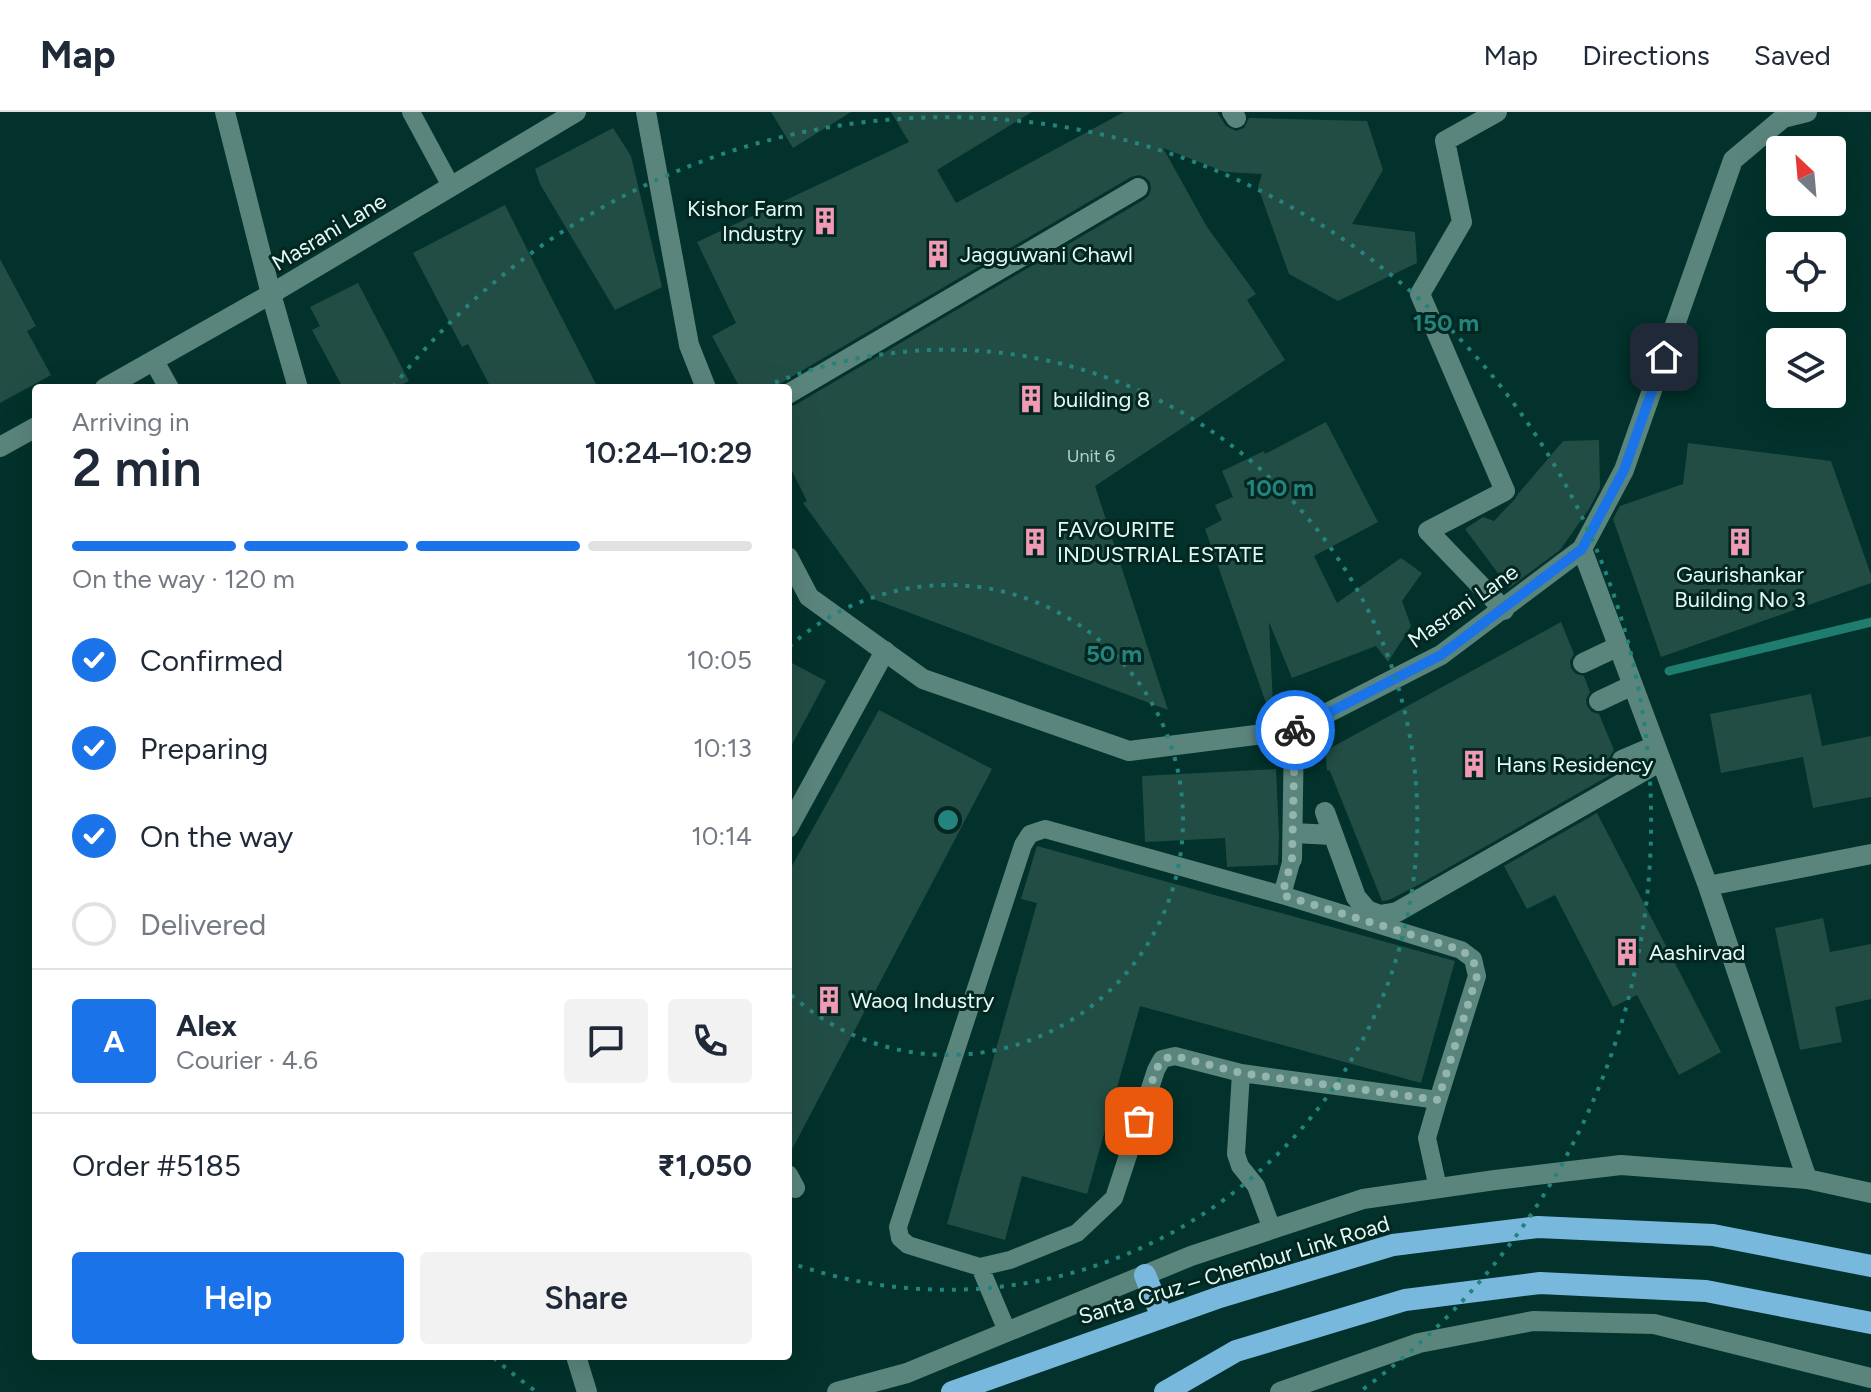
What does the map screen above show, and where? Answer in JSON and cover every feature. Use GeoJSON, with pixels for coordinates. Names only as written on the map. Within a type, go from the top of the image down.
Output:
{"type":"FeatureCollection","features":[{"type":"Feature","properties":{"kind":"highway","name":"Santa Cruz – Chembur Link Road"},"geometry":{"type":"LineString","coordinates":[[952,1392],[1220,1297],[1393,1245],[1538,1227],[1713,1235],[1871,1266]]}},
{"type":"Feature","properties":{"kind":"highway"},"geometry":{"type":"LineString","coordinates":[[1145,1275],[1162,1317]]}},
{"type":"Feature","properties":{"kind":"highway"},"geometry":{"type":"LineString","coordinates":[[1165,1392],[1236,1351],[1405,1300],[1540,1283],[1706,1291],[1871,1323]]}},
{"type":"Feature","properties":{"kind":"street"},"geometry":{"type":"LineString","coordinates":[[225,112],[292,384]]}},
{"type":"Feature","properties":{"kind":"street","name":"Masrani Lane"},"geometry":{"type":"LineString","coordinates":[[112,384],[271,294],[576,112]]}},
{"type":"Feature","properties":{"kind":"street"},"geometry":{"type":"LineString","coordinates":[[646,112],[689,345],[704,384]]}},
{"type":"Feature","properties":{"kind":"street"},"geometry":{"type":"LineString","coordinates":[[1497,112],[1445,141],[1462,222],[1420,294],[1505,491],[1428,531],[1504,610]]}},
{"type":"Feature","properties":{"kind":"street","name":"Masrani Lane"},"geometry":{"type":"LineString","coordinates":[[792,565],[809,597],[923,679],[1129,751],[1294,730],[1441,655],[1582,549],[1624,470],[1733,160],[1783,118],[1807,112]]}},
{"type":"Feature","properties":{"kind":"street"},"geometry":{"type":"LineString","coordinates":[[792,392],[1138,188]]}},
{"type":"Feature","properties":{"kind":"street"},"geometry":{"type":"LineString","coordinates":[[154,361],[167,384]]}},
{"type":"Feature","properties":{"kind":"street"},"geometry":{"type":"LineString","coordinates":[[0,447],[32,429]]}},
{"type":"Feature","properties":{"kind":"street"},"geometry":{"type":"LineString","coordinates":[[1582,549],[1708,886],[1807,1179]]}},
{"type":"Feature","properties":{"kind":"street"},"geometry":{"type":"LineString","coordinates":[[1583,663],[1619,646]]}},
{"type":"Feature","properties":{"kind":"street"},"geometry":{"type":"LineString","coordinates":[[792,821],[885,651]]}},
{"type":"Feature","properties":{"kind":"street"},"geometry":{"type":"LineString","coordinates":[[1599,701],[1633,685]]}},
{"type":"Feature","properties":{"kind":"street"},"geometry":{"type":"LineString","coordinates":[[1292,859],[1294,730]]}},
{"type":"Feature","properties":{"kind":"street"},"geometry":{"type":"LineString","coordinates":[[1622,760],[1658,753]]}},
{"type":"Feature","properties":{"kind":"street"},"geometry":{"type":"LineString","coordinates":[[1325,812],[1356,897],[1367,910],[1380,915],[1397,912],[1658,753]]}},
{"type":"Feature","properties":{"kind":"street"},"geometry":{"type":"LineString","coordinates":[[1293,833],[1333,835]]}},
{"type":"Feature","properties":{"kind":"street"},"geometry":{"type":"LineString","coordinates":[[1708,886],[1871,854]]}},
{"type":"Feature","properties":{"kind":"street"},"geometry":{"type":"LineString","coordinates":[[837,1392],[907,1373],[1191,1256],[1363,1199],[1621,1165],[1807,1179],[1871,1193]]}},
{"type":"Feature","properties":{"kind":"street"},"geometry":{"type":"LineString","coordinates":[[1280,1392],[1419,1343],[1533,1321],[1654,1324],[1871,1378]]}},
{"type":"Feature","properties":{"kind":"street"},"geometry":{"type":"LineString","coordinates":[[577,1360],[587,1392]]}},
{"type":"Feature","properties":{"kind":"lane"},"geometry":{"type":"LineString","coordinates":[[411,112],[451,186]]}},
{"type":"Feature","properties":{"kind":"lane"},"geometry":{"type":"LineString","coordinates":[[1438,1100],[1241,1073],[1175,1056],[1162,1059],[1114,1198],[1077,1233],[1010,1260],[980,1267],[908,1245],[900,1238],[898,1227],[1023,845],[1030,834],[1045,829],[1282,895],[1461,950],[1473,959],[1477,976],[1427,1138],[1438,1188]]}},
{"type":"Feature","properties":{"kind":"lane"},"geometry":{"type":"LineString","coordinates":[[1282,895],[1292,859]]}},
{"type":"Feature","properties":{"kind":"lane"},"geometry":{"type":"LineString","coordinates":[[1241,1073],[1236,1154],[1240,1166],[1256,1186],[1272,1229]]}},
{"type":"Feature","properties":{"kind":"lane"},"geometry":{"type":"LineString","coordinates":[[980,1267],[1007,1331]]}},
{"type":"Feature","properties":{"kind":"building"},"geometry":{"type":"Polygon","coordinates":[[[771,112],[851,112],[793,148],[771,112]]]}},
{"type":"Feature","properties":{"kind":"building"},"geometry":{"type":"Polygon","coordinates":[[[891,112],[1032,112],[937,170],[956,203],[1124,112],[1217,112],[1226,126],[1236,131],[1244,128],[1249,118],[1367,121],[1383,170],[1352,224],[1415,232],[1417,263],[1338,301],[1289,274],[1258,187],[1262,174],[1225,172],[1163,148],[1207,227],[1256,294],[1247,300],[1285,360],[1095,486],[1168,710],[873,599],[803,503],[807,501],[792,471],[792,406],[1145,199],[1151,189],[1145,177],[1131,177],[780,384],[738,384],[712,336],[736,323],[697,242],[909,142],[891,112]]]}},
{"type":"Feature","properties":{"kind":"building"},"geometry":{"type":"Polygon","coordinates":[[[613,128],[631,156],[662,287],[615,310],[540,184],[535,169],[613,128]]]}},
{"type":"Feature","properties":{"kind":"building"},"geometry":{"type":"Polygon","coordinates":[[[505,205],[596,384],[489,384],[468,344],[462,347],[413,253],[505,205]]]}},
{"type":"Feature","properties":{"kind":"building"},"geometry":{"type":"Polygon","coordinates":[[[0,259],[36,326],[27,331],[51,375],[0,403],[0,259]]]}},
{"type":"Feature","properties":{"kind":"building"},"geometry":{"type":"Polygon","coordinates":[[[358,283],[409,381],[403,384],[341,384],[312,330],[320,326],[310,307],[358,283]]]}},
{"type":"Feature","properties":{"kind":"building"},"geometry":{"type":"Polygon","coordinates":[[[1326,422],[1378,522],[1314,556],[1337,603],[1401,558],[1422,573],[1402,601],[1411,626],[1388,662],[1376,646],[1292,678],[1269,622],[1273,705],[1267,706],[1205,529],[1222,520],[1215,505],[1233,497],[1222,471],[1264,451],[1265,454],[1326,422]]]}},
{"type":"Feature","properties":{"kind":"building"},"geometry":{"type":"Polygon","coordinates":[[[1599,440],[1600,488],[1589,509],[1560,550],[1509,588],[1465,529],[1483,517],[1494,521],[1563,441],[1599,440]]]}},
{"type":"Feature","properties":{"kind":"building","name":"Gaurishankar Building No 3"},"geometry":{"type":"Polygon","coordinates":[[[1688,443],[1831,461],[1871,575],[1871,583],[1661,657],[1613,519],[1620,506],[1683,484],[1688,443]]]}},
{"type":"Feature","properties":{"kind":"building","name":"Hans Residency"},"geometry":{"type":"Polygon","coordinates":[[[1561,622],[1574,654],[1570,661],[1571,668],[1576,674],[1584,676],[1590,692],[1586,699],[1587,706],[1599,714],[1614,750],[1609,758],[1610,764],[1617,771],[1420,884],[1382,901],[1327,770],[1325,751],[1561,622]]]}},
{"type":"Feature","properties":{"kind":"building"},"geometry":{"type":"Polygon","coordinates":[[[792,663],[826,681],[792,745],[792,663]]]}},
{"type":"Feature","properties":{"kind":"building"},"geometry":{"type":"Polygon","coordinates":[[[1811,694],[1822,746],[1871,736],[1871,797],[1813,808],[1803,757],[1721,773],[1710,714],[1811,694]]]}},
{"type":"Feature","properties":{"kind":"building","name":"Waoq Industry"},"geometry":{"type":"Polygon","coordinates":[[[879,710],[992,769],[792,1149],[792,866],[879,710]]]}},
{"type":"Feature","properties":{"kind":"building"},"geometry":{"type":"Polygon","coordinates":[[[1276,769],[1278,865],[1227,867],[1225,838],[1145,842],[1142,776],[1276,769]]]}},
{"type":"Feature","properties":{"kind":"building","name":"Aashirvad"},"geometry":{"type":"Polygon","coordinates":[[[1597,813],[1721,1052],[1679,1075],[1637,995],[1613,1007],[1555,895],[1527,909],[1504,866],[1597,813]]]}},
{"type":"Feature","properties":{"kind":"building"},"geometry":{"type":"Polygon","coordinates":[[[1037,846],[1455,961],[1421,1083],[1140,1006],[1087,1194],[1022,1176],[1005,1240],[947,1224],[1037,903],[1021,899],[1037,846]]]}},
{"type":"Feature","properties":{"kind":"building"},"geometry":{"type":"Polygon","coordinates":[[[1823,918],[1830,952],[1871,944],[1871,999],[1835,1007],[1842,1042],[1800,1050],[1775,928],[1823,918]]]}},
{"type":"Feature","properties":{"kind":"waterway"},"geometry":{"type":"LineString","coordinates":[[1669,671],[1871,622]]}},
{"type":"Feature","properties":{"kind":"way so far"},"geometry":{"type":"LineString","coordinates":[[1139,1121],[1162,1059],[1175,1056],[1241,1073],[1438,1100],[1477,976],[1473,959],[1461,950],[1282,895],[1292,859],[1295,730]]}},
{"type":"Feature","properties":{"kind":"place","name":"Kishor Farm Industry"},"geometry":{"type":"Point","coordinates":[825,221]}},
{"type":"Feature","properties":{"kind":"place","name":"Jagguwani Chawl"},"geometry":{"type":"Point","coordinates":[938,254]}},
{"type":"Feature","properties":{"kind":"place","name":"building 8"},"geometry":{"type":"Point","coordinates":[1031,399]}},
{"type":"Feature","properties":{"kind":"place","name":"FAVOURITE INDUSTRIAL ESTATE"},"geometry":{"type":"Point","coordinates":[1035,542]}},
{"type":"Feature","properties":{"kind":"place","name":"Gaurishankar Building No 3"},"geometry":{"type":"Point","coordinates":[1740,542]}},
{"type":"Feature","properties":{"kind":"place","name":"Hans Residency"},"geometry":{"type":"Point","coordinates":[1474,764]}},
{"type":"Feature","properties":{"kind":"place","name":"Aashirvad"},"geometry":{"type":"Point","coordinates":[1627,952]}},
{"type":"Feature","properties":{"kind":"place","name":"Waoq Industry"},"geometry":{"type":"Point","coordinates":[829,1000]}},
{"type":"Feature","properties":{"kind":"route"},"geometry":{"type":"LineString","coordinates":[[1295,730],[1441,655],[1582,549],[1624,470],[1664,357]]}}]}
